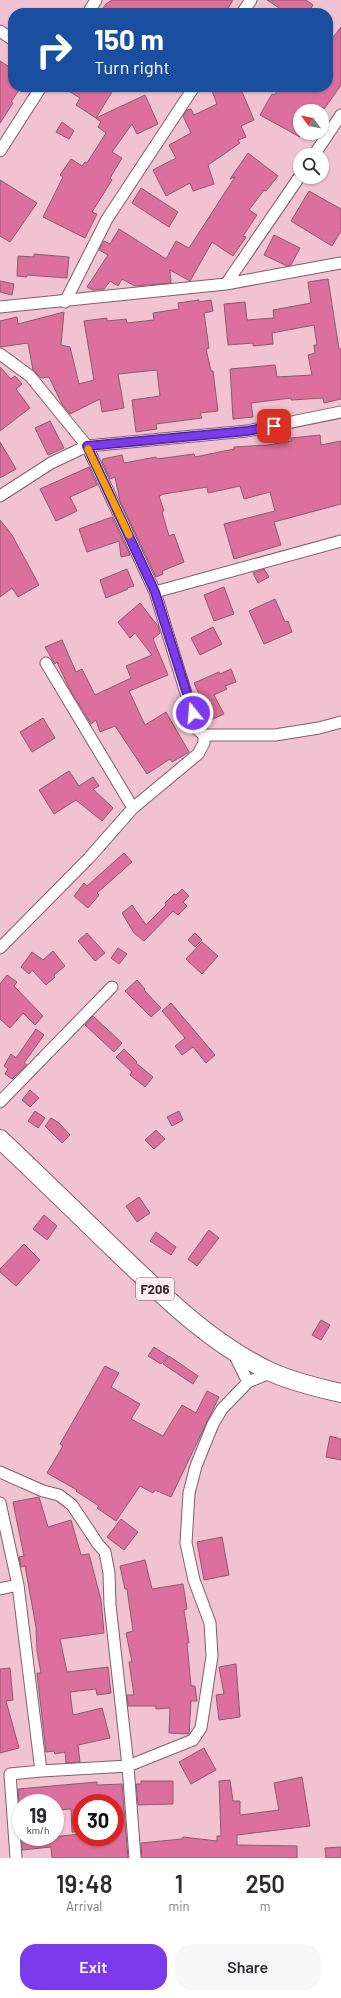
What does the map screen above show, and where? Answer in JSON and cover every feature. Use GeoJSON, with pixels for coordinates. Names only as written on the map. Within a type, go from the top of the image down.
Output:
{"type":"FeatureCollection","features":[{"type":"Feature","properties":{"kind":"main road","name":"F206"},"geometry":{"type":"LineString","coordinates":[[0,1139],[179,1310],[233,1350],[272,1372],[341,1393]]}},
{"type":"Feature","properties":{"kind":"street"},"geometry":{"type":"LineString","coordinates":[[0,151],[38,92]]}},
{"type":"Feature","properties":{"kind":"street"},"geometry":{"type":"LineString","coordinates":[[65,302],[107,219],[191,92]]}},
{"type":"Feature","properties":{"kind":"street"},"geometry":{"type":"LineString","coordinates":[[319,148],[341,115]]}},
{"type":"Feature","properties":{"kind":"street"},"geometry":{"type":"LineString","coordinates":[[226,284],[295,184]]}},
{"type":"Feature","properties":{"kind":"street"},"geometry":{"type":"LineString","coordinates":[[0,307],[65,302],[226,284],[341,263]]}},
{"type":"Feature","properties":{"kind":"street"},"geometry":{"type":"LineString","coordinates":[[0,354],[30,376],[87,446],[155,592],[198,729],[204,735],[275,736],[319,728],[341,722]]}},
{"type":"Feature","properties":{"kind":"street"},"geometry":{"type":"LineString","coordinates":[[0,496],[50,463],[87,446],[247,431],[341,412]]}},
{"type":"Feature","properties":{"kind":"street"},"geometry":{"type":"LineString","coordinates":[[155,592],[341,541]]}},
{"type":"Feature","properties":{"kind":"street"},"geometry":{"type":"LineString","coordinates":[[46,663],[133,808]]}},
{"type":"Feature","properties":{"kind":"street"},"geometry":{"type":"LineString","coordinates":[[0,948],[89,858],[133,808],[198,754],[204,743],[204,735]]}},
{"type":"Feature","properties":{"kind":"street"},"geometry":{"type":"LineString","coordinates":[[0,1102],[112,987]]}},
{"type":"Feature","properties":{"kind":"street"},"geometry":{"type":"LineString","coordinates":[[233,1350],[248,1382]]}},
{"type":"Feature","properties":{"kind":"street"},"geometry":{"type":"LineString","coordinates":[[16,1858],[5,1775],[41,1771],[128,1766],[193,1740],[201,1728],[212,1656],[210,1623],[194,1580],[186,1543],[189,1493],[196,1466],[213,1424],[222,1409],[248,1382],[272,1372]]}},
{"type":"Feature","properties":{"kind":"street"},"geometry":{"type":"LineString","coordinates":[[0,1472],[43,1491],[59,1495],[72,1505],[98,1544],[106,1552],[109,1573],[110,1605],[128,1766],[135,1858]]}},
{"type":"Feature","properties":{"kind":"street"},"geometry":{"type":"LineString","coordinates":[[0,1503],[18,1585],[41,1771]]}},
{"type":"Feature","properties":{"kind":"street"},"geometry":{"type":"LineString","coordinates":[[0,1589],[18,1585]]}},
{"type":"Feature","properties":{"kind":"building"},"geometry":{"type":"Polygon","coordinates":[[[112,0],[233,0],[228,8],[103,8],[112,0]]]}},
{"type":"Feature","properties":{"kind":"building"},"geometry":{"type":"Polygon","coordinates":[[[267,0],[306,0],[313,5],[311,8],[279,8],[267,0]]]}},
{"type":"Feature","properties":{"kind":"building"},"geometry":{"type":"Polygon","coordinates":[[[341,27],[341,85],[328,104],[293,104],[293,133],[260,115],[272,94],[274,95],[276,92],[333,92],[333,37],[341,27]]]}},
{"type":"Feature","properties":{"kind":"building"},"geometry":{"type":"Polygon","coordinates":[[[0,61],[8,66],[8,92],[18,92],[11,102],[13,103],[0,123],[0,61]]]}},
{"type":"Feature","properties":{"kind":"building"},"geometry":{"type":"Polygon","coordinates":[[[70,92],[112,92],[96,118],[76,105],[80,98],[70,92]]]}},
{"type":"Feature","properties":{"kind":"building"},"geometry":{"type":"Polygon","coordinates":[[[212,92],[242,92],[254,120],[241,126],[246,137],[238,140],[240,143],[208,165],[214,184],[193,191],[190,183],[166,196],[153,170],[176,158],[169,145],[191,133],[183,116],[187,110],[191,109],[194,115],[217,104],[212,92]]]}},
{"type":"Feature","properties":{"kind":"building"},"geometry":{"type":"Polygon","coordinates":[[[145,95],[158,124],[137,134],[132,124],[112,152],[122,158],[110,178],[112,180],[92,212],[97,214],[85,238],[43,217],[63,177],[60,175],[71,159],[82,166],[85,162],[87,163],[106,133],[98,127],[101,122],[96,118],[145,95]]]}},
{"type":"Feature","properties":{"kind":"building"},"geometry":{"type":"Polygon","coordinates":[[[62,122],[74,131],[69,139],[56,132],[62,122]]]}},
{"type":"Feature","properties":{"kind":"building"},"geometry":{"type":"Polygon","coordinates":[[[248,153],[278,176],[266,191],[264,190],[249,210],[257,215],[243,236],[246,237],[233,256],[212,242],[190,281],[170,270],[171,283],[135,286],[122,279],[118,286],[110,281],[104,289],[93,290],[87,287],[108,255],[99,250],[104,241],[110,244],[119,229],[166,259],[176,241],[189,248],[235,177],[230,179],[248,153]]]}},
{"type":"Feature","properties":{"kind":"building"},"geometry":{"type":"Polygon","coordinates":[[[0,180],[37,203],[10,242],[0,236],[0,180]]]}},
{"type":"Feature","properties":{"kind":"building"},"geometry":{"type":"Polygon","coordinates":[[[141,188],[178,212],[169,227],[132,203],[141,188]]]}},
{"type":"Feature","properties":{"kind":"building"},"geometry":{"type":"Polygon","coordinates":[[[309,191],[341,209],[341,231],[332,246],[291,221],[309,191]]]}},
{"type":"Feature","properties":{"kind":"building"},"geometry":{"type":"Polygon","coordinates":[[[274,235],[300,248],[291,265],[287,266],[264,255],[274,235]]]}},
{"type":"Feature","properties":{"kind":"building"},"geometry":{"type":"Polygon","coordinates":[[[34,254],[69,257],[67,278],[27,275],[27,277],[17,276],[18,256],[34,257],[34,254]]]}},
{"type":"Feature","properties":{"kind":"building"},"geometry":{"type":"Polygon","coordinates":[[[328,279],[339,349],[341,349],[341,399],[324,403],[323,398],[291,400],[291,398],[251,403],[253,417],[233,419],[230,369],[275,365],[277,377],[312,375],[308,355],[315,353],[314,345],[317,345],[314,325],[272,333],[273,344],[253,346],[253,343],[228,345],[224,304],[245,302],[247,320],[274,318],[273,310],[311,303],[308,282],[328,279]]]}},
{"type":"Feature","properties":{"kind":"building"},"geometry":{"type":"Polygon","coordinates":[[[0,281],[14,284],[12,295],[0,292],[0,281]]]}},
{"type":"Feature","properties":{"kind":"building"},"geometry":{"type":"Polygon","coordinates":[[[199,300],[199,302],[211,300],[213,311],[204,313],[209,348],[206,349],[211,371],[213,371],[218,411],[200,413],[202,418],[156,424],[157,429],[136,432],[132,400],[160,396],[157,370],[118,374],[124,408],[102,412],[100,399],[70,414],[62,404],[49,377],[41,378],[33,370],[28,343],[0,347],[0,321],[17,317],[18,324],[64,312],[61,345],[70,347],[79,384],[94,380],[84,321],[107,318],[107,321],[126,319],[127,323],[154,320],[153,313],[179,309],[178,303],[199,300]]]}},
{"type":"Feature","properties":{"kind":"building"},"geometry":{"type":"Polygon","coordinates":[[[0,367],[11,379],[15,376],[22,384],[16,389],[30,408],[0,431],[0,367]]]}},
{"type":"Feature","properties":{"kind":"building"},"geometry":{"type":"Polygon","coordinates":[[[50,421],[64,448],[48,455],[35,428],[50,421]]]}},
{"type":"Feature","properties":{"kind":"building"},"geometry":{"type":"Polygon","coordinates":[[[320,435],[321,445],[341,441],[341,504],[274,522],[281,545],[234,559],[224,524],[275,511],[270,492],[244,499],[240,486],[208,493],[207,487],[164,494],[159,496],[164,511],[162,512],[169,536],[174,534],[184,562],[162,571],[163,574],[156,577],[120,501],[115,477],[110,479],[102,461],[103,459],[122,455],[124,463],[156,457],[157,459],[194,454],[195,457],[234,449],[234,447],[268,445],[291,441],[291,438],[320,435]]]}},
{"type":"Feature","properties":{"kind":"building"},"geometry":{"type":"Polygon","coordinates":[[[0,442],[16,469],[0,478],[0,442]]]}},
{"type":"Feature","properties":{"kind":"building"},"geometry":{"type":"Polygon","coordinates":[[[89,467],[97,485],[70,497],[77,511],[56,521],[40,489],[89,467]]]}},
{"type":"Feature","properties":{"kind":"building"},"geometry":{"type":"Polygon","coordinates":[[[112,517],[130,555],[121,557],[119,541],[87,552],[79,529],[112,517]]]}},
{"type":"Feature","properties":{"kind":"building"},"geometry":{"type":"Polygon","coordinates":[[[0,520],[12,535],[39,585],[18,597],[12,588],[0,597],[0,520]]]}},
{"type":"Feature","properties":{"kind":"building"},"geometry":{"type":"Polygon","coordinates":[[[127,569],[134,586],[106,598],[100,580],[127,569]]]}},
{"type":"Feature","properties":{"kind":"building"},"geometry":{"type":"Polygon","coordinates":[[[264,569],[269,577],[258,583],[253,573],[264,569]]]}},
{"type":"Feature","properties":{"kind":"building"},"geometry":{"type":"Polygon","coordinates":[[[224,587],[234,614],[214,621],[204,595],[224,587]]]}},
{"type":"Feature","properties":{"kind":"building"},"geometry":{"type":"Polygon","coordinates":[[[275,599],[285,622],[288,621],[292,632],[264,644],[249,611],[275,599]]]}},
{"type":"Feature","properties":{"kind":"building"},"geometry":{"type":"Polygon","coordinates":[[[140,603],[158,626],[160,633],[153,639],[168,675],[129,691],[145,725],[166,712],[189,752],[172,762],[170,759],[147,774],[115,726],[100,732],[96,720],[91,724],[69,688],[57,662],[55,664],[45,647],[62,640],[76,672],[82,669],[95,695],[131,678],[126,666],[152,655],[135,633],[130,638],[118,622],[140,603]]]}},
{"type":"Feature","properties":{"kind":"building"},"geometry":{"type":"Polygon","coordinates":[[[213,627],[222,644],[200,655],[191,638],[213,627]]]}},
{"type":"Feature","properties":{"kind":"building"},"geometry":{"type":"Polygon","coordinates":[[[231,669],[236,682],[225,686],[227,689],[214,695],[224,714],[204,723],[197,705],[203,702],[194,683],[219,672],[220,674],[231,669]]]}},
{"type":"Feature","properties":{"kind":"building"},"geometry":{"type":"Polygon","coordinates":[[[43,718],[55,738],[32,752],[20,732],[43,718]]]}},
{"type":"Feature","properties":{"kind":"building"},"geometry":{"type":"Polygon","coordinates":[[[69,771],[79,786],[93,777],[99,786],[93,789],[113,808],[102,821],[76,800],[54,814],[39,790],[69,771]]]}},
{"type":"Feature","properties":{"kind":"building"},"geometry":{"type":"Polygon","coordinates":[[[124,853],[132,862],[97,893],[99,895],[88,908],[74,896],[84,883],[87,886],[124,853]]]}},
{"type":"Feature","properties":{"kind":"building"},"geometry":{"type":"Polygon","coordinates":[[[182,889],[189,896],[183,902],[187,906],[178,915],[173,911],[144,941],[134,933],[122,913],[132,905],[146,925],[166,905],[165,903],[174,894],[176,895],[182,889]]]}},
{"type":"Feature","properties":{"kind":"building"},"geometry":{"type":"Polygon","coordinates":[[[87,933],[105,953],[95,961],[78,941],[87,933]]]}},
{"type":"Feature","properties":{"kind":"building"},"geometry":{"type":"Polygon","coordinates":[[[195,933],[202,940],[195,947],[188,940],[195,933]]]}},
{"type":"Feature","properties":{"kind":"building"},"geometry":{"type":"Polygon","coordinates":[[[202,942],[218,956],[202,974],[186,959],[202,942]]]}},
{"type":"Feature","properties":{"kind":"building"},"geometry":{"type":"Polygon","coordinates":[[[118,948],[127,954],[119,964],[111,958],[118,948]]]}},
{"type":"Feature","properties":{"kind":"building"},"geometry":{"type":"Polygon","coordinates":[[[53,951],[65,966],[54,975],[55,977],[46,985],[32,970],[29,974],[21,967],[32,952],[43,960],[53,951]]]}},
{"type":"Feature","properties":{"kind":"building"},"geometry":{"type":"Polygon","coordinates":[[[7,975],[17,982],[14,986],[43,1016],[35,1025],[23,1013],[10,1028],[0,1019],[0,984],[7,975]]]}},
{"type":"Feature","properties":{"kind":"building"},"geometry":{"type":"Polygon","coordinates":[[[137,980],[161,1008],[151,1017],[125,991],[137,980]]]}},
{"type":"Feature","properties":{"kind":"building"},"geometry":{"type":"Polygon","coordinates":[[[171,1003],[215,1055],[206,1063],[193,1047],[182,1055],[175,1046],[185,1038],[162,1011],[171,1003]]]}},
{"type":"Feature","properties":{"kind":"building"},"geometry":{"type":"Polygon","coordinates":[[[93,1016],[122,1043],[114,1052],[85,1025],[93,1016]]]}},
{"type":"Feature","properties":{"kind":"building"},"geometry":{"type":"Polygon","coordinates":[[[36,1029],[44,1035],[24,1063],[27,1065],[12,1079],[5,1074],[8,1069],[4,1066],[11,1054],[16,1058],[36,1029]]]}},
{"type":"Feature","properties":{"kind":"building"},"geometry":{"type":"Polygon","coordinates":[[[124,1049],[137,1062],[136,1063],[153,1077],[145,1087],[130,1075],[132,1072],[116,1057],[124,1049]]]}},
{"type":"Feature","properties":{"kind":"building"},"geometry":{"type":"Polygon","coordinates":[[[30,1090],[39,1098],[30,1107],[22,1100],[30,1090]]]}},
{"type":"Feature","properties":{"kind":"building"},"geometry":{"type":"Polygon","coordinates":[[[35,1111],[45,1118],[38,1128],[28,1121],[35,1111]]]}},
{"type":"Feature","properties":{"kind":"building"},"geometry":{"type":"Polygon","coordinates":[[[179,1111],[183,1120],[172,1126],[167,1117],[179,1111]]]}},
{"type":"Feature","properties":{"kind":"building"},"geometry":{"type":"Polygon","coordinates":[[[51,1118],[59,1123],[70,1135],[62,1143],[45,1126],[51,1118]]]}},
{"type":"Feature","properties":{"kind":"building"},"geometry":{"type":"Polygon","coordinates":[[[156,1130],[165,1139],[154,1149],[145,1140],[156,1130]]]}},
{"type":"Feature","properties":{"kind":"building"},"geometry":{"type":"Polygon","coordinates":[[[139,1197],[150,1213],[137,1222],[126,1206],[139,1197]]]}},
{"type":"Feature","properties":{"kind":"building"},"geometry":{"type":"Polygon","coordinates":[[[44,1215],[57,1226],[47,1240],[33,1229],[44,1215]]]}},
{"type":"Feature","properties":{"kind":"building"},"geometry":{"type":"Polygon","coordinates":[[[209,1230],[219,1238],[197,1266],[188,1259],[209,1230]]]}},
{"type":"Feature","properties":{"kind":"building"},"geometry":{"type":"Polygon","coordinates":[[[156,1232],[176,1247],[171,1255],[150,1241],[156,1232]]]}},
{"type":"Feature","properties":{"kind":"building"},"geometry":{"type":"Polygon","coordinates":[[[24,1244],[40,1260],[16,1286],[0,1272],[0,1269],[24,1244]]]}},
{"type":"Feature","properties":{"kind":"building"},"geometry":{"type":"Polygon","coordinates":[[[321,1320],[330,1325],[321,1340],[312,1335],[321,1320]]]}},
{"type":"Feature","properties":{"kind":"building"},"geometry":{"type":"Polygon","coordinates":[[[154,1347],[168,1356],[161,1364],[148,1356],[154,1347]]]}},
{"type":"Feature","properties":{"kind":"building"},"geometry":{"type":"Polygon","coordinates":[[[169,1356],[198,1376],[193,1384],[163,1364],[169,1356]]]}},
{"type":"Feature","properties":{"kind":"building"},"geometry":{"type":"Polygon","coordinates":[[[105,1366],[119,1373],[111,1387],[140,1404],[131,1419],[163,1436],[182,1405],[196,1413],[207,1391],[219,1397],[171,1497],[155,1490],[153,1493],[140,1486],[116,1521],[97,1508],[99,1506],[76,1491],[77,1490],[47,1473],[63,1446],[60,1444],[105,1366]]]}},
{"type":"Feature","properties":{"kind":"building"},"geometry":{"type":"Polygon","coordinates":[[[330,1436],[341,1439],[341,1460],[326,1457],[330,1436]]]}},
{"type":"Feature","properties":{"kind":"building"},"geometry":{"type":"Polygon","coordinates":[[[39,1497],[48,1527],[71,1520],[81,1555],[89,1554],[101,1600],[104,1633],[60,1639],[67,1672],[108,1667],[111,1693],[97,1695],[96,1689],[70,1692],[73,1715],[102,1708],[110,1738],[78,1745],[80,1762],[66,1763],[65,1752],[55,1754],[54,1751],[46,1752],[37,1673],[41,1673],[37,1651],[36,1627],[25,1566],[21,1567],[19,1557],[24,1556],[13,1502],[39,1497]]]}},
{"type":"Feature","properties":{"kind":"building"},"geometry":{"type":"Polygon","coordinates":[[[121,1519],[138,1532],[124,1550],[107,1537],[121,1519]]]}},
{"type":"Feature","properties":{"kind":"building"},"geometry":{"type":"Polygon","coordinates":[[[222,1537],[229,1575],[204,1580],[197,1542],[222,1537]]]}},
{"type":"Feature","properties":{"kind":"building"},"geometry":{"type":"Polygon","coordinates":[[[145,1560],[152,1589],[183,1584],[187,1609],[184,1610],[189,1643],[187,1643],[191,1686],[195,1686],[197,1701],[191,1701],[189,1734],[169,1733],[170,1708],[156,1709],[156,1706],[128,1706],[127,1695],[134,1695],[129,1662],[132,1662],[126,1633],[133,1631],[127,1589],[125,1589],[120,1566],[145,1560]]]}},
{"type":"Feature","properties":{"kind":"building"},"geometry":{"type":"Polygon","coordinates":[[[236,1664],[240,1717],[219,1720],[216,1695],[224,1694],[219,1667],[236,1664]]]}},
{"type":"Feature","properties":{"kind":"building"},"geometry":{"type":"Polygon","coordinates":[[[10,1668],[13,1700],[6,1701],[19,1748],[0,1753],[0,1669],[10,1668]]]}},
{"type":"Feature","properties":{"kind":"building"},"geometry":{"type":"Polygon","coordinates":[[[204,1748],[216,1770],[191,1784],[179,1762],[204,1748]]]}},
{"type":"Feature","properties":{"kind":"building"},"geometry":{"type":"Polygon","coordinates":[[[302,1777],[310,1826],[237,1835],[237,1845],[297,1846],[297,1858],[142,1858],[141,1843],[182,1839],[183,1837],[217,1841],[217,1836],[221,1836],[219,1781],[230,1780],[233,1801],[240,1801],[240,1815],[279,1810],[274,1783],[302,1777]]]}},
{"type":"Feature","properties":{"kind":"building"},"geometry":{"type":"Polygon","coordinates":[[[141,1781],[173,1781],[173,1804],[138,1805],[136,1784],[141,1784],[141,1781]]]}},
{"type":"Feature","properties":{"kind":"building"},"geometry":{"type":"Polygon","coordinates":[[[97,1782],[97,1785],[122,1784],[123,1794],[72,1794],[72,1832],[71,1809],[64,1809],[64,1794],[18,1794],[18,1789],[97,1782]]]}},
{"type":"Feature","properties":{"kind":"building"},"geometry":{"type":"Polygon","coordinates":[[[124,1809],[128,1858],[52,1858],[51,1847],[22,1850],[22,1846],[64,1846],[64,1836],[72,1835],[72,1846],[124,1846],[124,1809]]]}},
{"type":"Feature","properties":{"kind":"building"},"geometry":{"type":"Polygon","coordinates":[[[341,1847],[341,1858],[326,1858],[325,1848],[341,1847]]]}},
{"type":"Feature","properties":{"kind":"slow traffic"},"geometry":{"type":"LineString","coordinates":[[88,449],[129,535]]}},
{"type":"Feature","properties":{"kind":"route"},"geometry":{"type":"LineString","coordinates":[[193,713],[155,592],[87,446],[247,431],[274,426]]}}]}
